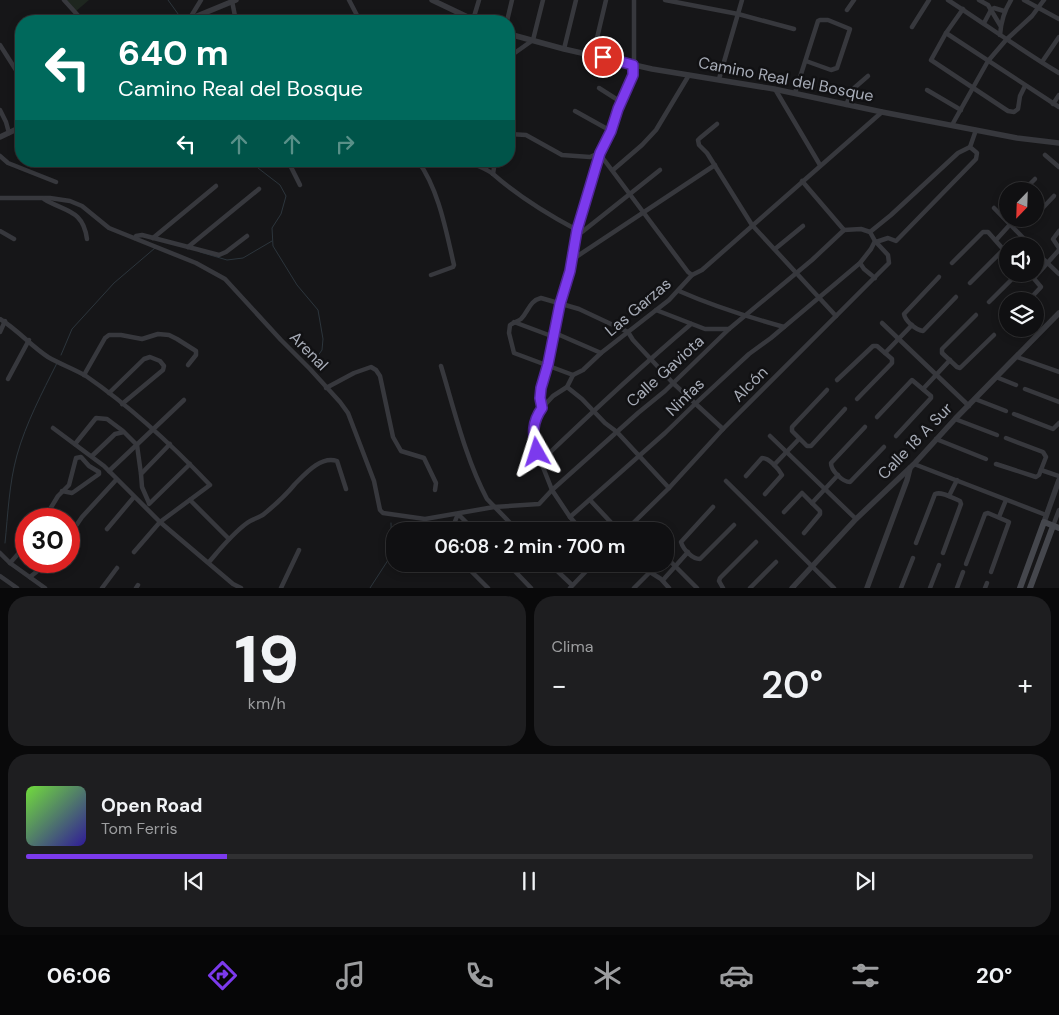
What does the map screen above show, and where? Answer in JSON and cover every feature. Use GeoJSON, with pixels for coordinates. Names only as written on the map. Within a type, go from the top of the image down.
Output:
{"type":"FeatureCollection","features":[{"type":"Feature","properties":{"kind":"main road"},"geometry":{"type":"LineString","coordinates":[[1020,588],[1045,519],[1056,527],[1030,588]]}},
{"type":"Feature","properties":{"kind":"street"},"geometry":{"type":"LineString","coordinates":[[64,0],[78,15]]}},
{"type":"Feature","properties":{"kind":"street"},"geometry":{"type":"LineString","coordinates":[[191,15],[202,0]]}},
{"type":"Feature","properties":{"kind":"street"},"geometry":{"type":"LineString","coordinates":[[199,15],[234,0],[235,15]]}},
{"type":"Feature","properties":{"kind":"street"},"geometry":{"type":"LineString","coordinates":[[348,0],[357,15]]}},
{"type":"Feature","properties":{"kind":"street"},"geometry":{"type":"LineString","coordinates":[[432,0],[462,15]]}},
{"type":"Feature","properties":{"kind":"street"},"geometry":{"type":"LineString","coordinates":[[475,15],[479,0]]}},
{"type":"Feature","properties":{"kind":"street"},"geometry":{"type":"LineString","coordinates":[[508,15],[512,0]]}},
{"type":"Feature","properties":{"kind":"street"},"geometry":{"type":"LineString","coordinates":[[515,53],[532,40],[543,0]]}},
{"type":"Feature","properties":{"kind":"street"},"geometry":{"type":"LineString","coordinates":[[564,49],[576,0]]}},
{"type":"Feature","properties":{"kind":"street"},"geometry":{"type":"LineString","coordinates":[[593,55],[606,0]]}},
{"type":"Feature","properties":{"kind":"street"},"geometry":{"type":"LineString","coordinates":[[574,522],[552,490],[537,452],[533,436],[536,419],[542,408],[540,392],[548,364],[560,304],[573,259],[577,232],[600,153],[611,131],[633,75],[634,0]]}},
{"type":"Feature","properties":{"kind":"street"},"geometry":{"type":"LineString","coordinates":[[665,0],[738,14],[794,29]]}},
{"type":"Feature","properties":{"kind":"street"},"geometry":{"type":"LineString","coordinates":[[706,8],[708,0]]}},
{"type":"Feature","properties":{"kind":"street"},"geometry":{"type":"LineString","coordinates":[[719,79],[742,0]]}},
{"type":"Feature","properties":{"kind":"street"},"geometry":{"type":"LineString","coordinates":[[847,10],[854,0]]}},
{"type":"Feature","properties":{"kind":"street"},"geometry":{"type":"LineString","coordinates":[[912,27],[929,0]]}},
{"type":"Feature","properties":{"kind":"street"},"geometry":{"type":"LineString","coordinates":[[948,0],[1000,34],[1006,40],[1059,73]]}},
{"type":"Feature","properties":{"kind":"street"},"geometry":{"type":"LineString","coordinates":[[979,0],[986,3],[1000,25]]}},
{"type":"Feature","properties":{"kind":"street"},"geometry":{"type":"LineString","coordinates":[[1000,34],[1000,25],[1004,11],[1011,0]]}},
{"type":"Feature","properties":{"kind":"street"},"geometry":{"type":"LineString","coordinates":[[1024,0],[1059,19]]}},
{"type":"Feature","properties":{"kind":"street"},"geometry":{"type":"LineString","coordinates":[[952,125],[988,61],[1006,40],[1039,8],[1044,0]]}},
{"type":"Feature","properties":{"kind":"street"},"geometry":{"type":"LineString","coordinates":[[984,23],[994,8],[1004,11]]}},
{"type":"Feature","properties":{"kind":"street"},"geometry":{"type":"LineString","coordinates":[[962,9],[931,60],[1008,111],[1014,112],[1018,109],[1020,96],[1025,86]]}},
{"type":"Feature","properties":{"kind":"street"},"geometry":{"type":"LineString","coordinates":[[795,93],[820,20],[828,20],[849,27],[850,30],[837,68],[831,70],[806,62]]}},
{"type":"Feature","properties":{"kind":"street"},"geometry":{"type":"LineString","coordinates":[[946,33],[1059,107]]}},
{"type":"Feature","properties":{"kind":"street","name":"Camino Real del Bosque"},"geometry":{"type":"LineString","coordinates":[[515,36],[633,65],[774,89],[976,130],[1059,143]]}},
{"type":"Feature","properties":{"kind":"street"},"geometry":{"type":"LineString","coordinates":[[1042,62],[1059,37]]}},
{"type":"Feature","properties":{"kind":"street"},"geometry":{"type":"LineString","coordinates":[[0,45],[15,69]]}},
{"type":"Feature","properties":{"kind":"street"},"geometry":{"type":"LineString","coordinates":[[612,170],[642,145],[656,130],[689,75]]}},
{"type":"Feature","properties":{"kind":"street"},"geometry":{"type":"LineString","coordinates":[[846,105],[853,88],[868,76]]}},
{"type":"Feature","properties":{"kind":"street"},"geometry":{"type":"LineString","coordinates":[[599,88],[621,102]]}},
{"type":"Feature","properties":{"kind":"street"},"geometry":{"type":"LineString","coordinates":[[774,89],[820,165]]}},
{"type":"Feature","properties":{"kind":"street"},"geometry":{"type":"LineString","coordinates":[[927,90],[961,110]]}},
{"type":"Feature","properties":{"kind":"street"},"geometry":{"type":"LineString","coordinates":[[1053,104],[1059,95]]}},
{"type":"Feature","properties":{"kind":"street"},"geometry":{"type":"LineString","coordinates":[[0,110],[9,133]]}},
{"type":"Feature","properties":{"kind":"street"},"geometry":{"type":"LineString","coordinates":[[576,111],[611,131]]}},
{"type":"Feature","properties":{"kind":"street","name":"Las Garzas"},"geometry":{"type":"LineString","coordinates":[[542,408],[553,396],[567,388],[573,375],[583,370],[601,353],[679,291],[692,275],[702,270],[882,112]]}},
{"type":"Feature","properties":{"kind":"street"},"geometry":{"type":"LineString","coordinates":[[717,124],[698,140],[699,145],[715,165],[752,225],[836,316]]}},
{"type":"Feature","properties":{"kind":"street"},"geometry":{"type":"LineString","coordinates":[[0,137],[15,130]]}},
{"type":"Feature","properties":{"kind":"street"},"geometry":{"type":"LineString","coordinates":[[870,232],[954,156],[970,147],[976,130]]}},
{"type":"Feature","properties":{"kind":"street"},"geometry":{"type":"LineString","coordinates":[[515,134],[526,135],[562,156],[586,157],[600,153]]}},
{"type":"Feature","properties":{"kind":"street"},"geometry":{"type":"LineString","coordinates":[[802,181],[844,230],[861,229],[870,232],[875,242],[888,238],[896,241],[976,159],[977,153],[970,147]]}},
{"type":"Feature","properties":{"kind":"street"},"geometry":{"type":"LineString","coordinates":[[600,153],[692,275]]}},
{"type":"Feature","properties":{"kind":"street"},"geometry":{"type":"LineString","coordinates":[[1046,155],[1059,167]]}},
{"type":"Feature","properties":{"kind":"street"},"geometry":{"type":"LineString","coordinates":[[0,156],[15,166]]}},
{"type":"Feature","properties":{"kind":"street"},"geometry":{"type":"LineString","coordinates":[[573,259],[715,165]]}},
{"type":"Feature","properties":{"kind":"street"},"geometry":{"type":"LineString","coordinates":[[18,167],[56,182]]}},
{"type":"Feature","properties":{"kind":"street"},"geometry":{"type":"LineString","coordinates":[[291,167],[300,185]]}},
{"type":"Feature","properties":{"kind":"street"},"geometry":{"type":"LineString","coordinates":[[422,167],[427,175],[438,204],[454,265],[431,274]]}},
{"type":"Feature","properties":{"kind":"street"},"geometry":{"type":"LineString","coordinates":[[480,167],[493,174],[500,182],[577,232],[582,232],[660,170]]}},
{"type":"Feature","properties":{"kind":"street"},"geometry":{"type":"LineString","coordinates":[[493,174],[494,167]]}},
{"type":"Feature","properties":{"kind":"street"},"geometry":{"type":"LineString","coordinates":[[1032,182],[1035,179]]}},
{"type":"Feature","properties":{"kind":"street"},"geometry":{"type":"LineString","coordinates":[[153,238],[216,186]]}},
{"type":"Feature","properties":{"kind":"street"},"geometry":{"type":"LineString","coordinates":[[188,247],[259,189]]}},
{"type":"Feature","properties":{"kind":"street"},"geometry":{"type":"LineString","coordinates":[[1044,207],[1054,196]]}},
{"type":"Feature","properties":{"kind":"street","name":"Arenal"},"geometry":{"type":"LineString","coordinates":[[0,198],[58,199],[76,204],[108,228],[206,267],[225,279],[285,345],[310,369],[348,413],[374,481],[380,510],[426,519],[494,507],[536,506],[543,502],[552,490]]}},
{"type":"Feature","properties":{"kind":"street"},"geometry":{"type":"LineString","coordinates":[[43,198],[77,214],[86,228],[88,239]]}},
{"type":"Feature","properties":{"kind":"street"},"geometry":{"type":"LineString","coordinates":[[994,208],[999,214]]}},
{"type":"Feature","properties":{"kind":"street"},"geometry":{"type":"LineString","coordinates":[[775,249],[803,226]]}},
{"type":"Feature","properties":{"kind":"street"},"geometry":{"type":"LineString","coordinates":[[996,240],[1006,228]]}},
{"type":"Feature","properties":{"kind":"street"},"geometry":{"type":"LineString","coordinates":[[1012,228],[1021,237]]}},
{"type":"Feature","properties":{"kind":"street","name":"Calle Gaviota"},"geometry":{"type":"LineString","coordinates":[[552,490],[665,392],[729,329],[812,260],[844,230]]}},
{"type":"Feature","properties":{"kind":"street"},"geometry":{"type":"LineString","coordinates":[[1044,266],[1059,249],[1053,239],[1059,230]]}},
{"type":"Feature","properties":{"kind":"street"},"geometry":{"type":"LineString","coordinates":[[0,231],[14,239]]}},
{"type":"Feature","properties":{"kind":"street"},"geometry":{"type":"LineString","coordinates":[[952,263],[983,232],[988,232],[1003,247],[1002,252],[970,283]]}},
{"type":"Feature","properties":{"kind":"street"},"geometry":{"type":"LineString","coordinates":[[135,238],[142,235],[216,255],[223,254],[247,236]]}},
{"type":"Feature","properties":{"kind":"street","name":"Alcón"},"geometry":{"type":"LineString","coordinates":[[635,522],[669,488],[722,429],[889,263],[888,255],[875,242]]}},
{"type":"Feature","properties":{"kind":"street","name":"Ninfas"},"geometry":{"type":"LineString","coordinates":[[570,517],[665,433],[749,354],[860,263],[875,242]]}},
{"type":"Feature","properties":{"kind":"street"},"geometry":{"type":"LineString","coordinates":[[1044,260],[1059,274]]}},
{"type":"Feature","properties":{"kind":"street"},"geometry":{"type":"LineString","coordinates":[[860,263],[875,278]]}},
{"type":"Feature","properties":{"kind":"street"},"geometry":{"type":"LineString","coordinates":[[939,277],[904,314],[904,317],[920,331],[923,331],[956,297]]}},
{"type":"Feature","properties":{"kind":"street"},"geometry":{"type":"LineString","coordinates":[[989,302],[1008,282]]}},
{"type":"Feature","properties":{"kind":"street"},"geometry":{"type":"LineString","coordinates":[[1037,282],[1041,288],[1037,292]]}},
{"type":"Feature","properties":{"kind":"street"},"geometry":{"type":"LineString","coordinates":[[679,291],[707,303],[784,327]]}},
{"type":"Feature","properties":{"kind":"street"},"geometry":{"type":"LineString","coordinates":[[573,375],[548,364],[514,353],[508,330],[510,325],[520,319],[536,300],[541,298],[579,309],[628,332],[633,340],[673,383],[722,429]]}},
{"type":"Feature","properties":{"kind":"street"},"geometry":{"type":"LineString","coordinates":[[656,310],[709,329],[722,336]]}},
{"type":"Feature","properties":{"kind":"street","name":"Calle 18 A Sur"},"geometry":{"type":"LineString","coordinates":[[792,588],[856,519],[912,466],[1059,313]]}},
{"type":"Feature","properties":{"kind":"street"},"geometry":{"type":"LineString","coordinates":[[976,315],[942,349],[942,353],[957,368],[961,368],[994,335]]}},
{"type":"Feature","properties":{"kind":"street"},"geometry":{"type":"LineString","coordinates":[[0,332],[2,320],[48,356],[84,375],[109,393],[170,444],[210,485],[160,522],[134,552]]}},
{"type":"Feature","properties":{"kind":"street"},"geometry":{"type":"LineString","coordinates":[[514,322],[601,353]]}},
{"type":"Feature","properties":{"kind":"street"},"geometry":{"type":"LineString","coordinates":[[882,323],[969,406]]}},
{"type":"Feature","properties":{"kind":"street"},"geometry":{"type":"LineString","coordinates":[[542,461],[650,358],[691,324]]}},
{"type":"Feature","properties":{"kind":"street"},"geometry":{"type":"LineString","coordinates":[[884,353],[912,325]]}},
{"type":"Feature","properties":{"kind":"street"},"geometry":{"type":"LineString","coordinates":[[709,329],[729,329]]}},
{"type":"Feature","properties":{"kind":"street"},"geometry":{"type":"LineString","coordinates":[[84,375],[104,338],[114,334],[142,339],[158,334],[178,339],[196,351],[196,355],[188,365]]}},
{"type":"Feature","properties":{"kind":"street"},"geometry":{"type":"LineString","coordinates":[[8,379],[29,340]]}},
{"type":"Feature","properties":{"kind":"street"},"geometry":{"type":"LineString","coordinates":[[837,380],[873,346],[876,346],[892,360],[892,363],[856,399]]}},
{"type":"Feature","properties":{"kind":"street"},"geometry":{"type":"LineString","coordinates":[[109,393],[144,359],[150,357],[163,363],[163,370],[122,404]]}},
{"type":"Feature","properties":{"kind":"street"},"geometry":{"type":"LineString","coordinates":[[1016,357],[1059,372]]}},
{"type":"Feature","properties":{"kind":"street"},"geometry":{"type":"LineString","coordinates":[[923,389],[950,360]]}},
{"type":"Feature","properties":{"kind":"street"},"geometry":{"type":"LineString","coordinates":[[441,366],[470,460],[483,492],[494,507],[509,522]]}},
{"type":"Feature","properties":{"kind":"street"},"geometry":{"type":"LineString","coordinates":[[326,388],[354,373],[371,367],[376,370],[380,376],[394,437],[401,451],[424,458],[436,483],[435,490]]}},
{"type":"Feature","properties":{"kind":"street"},"geometry":{"type":"LineString","coordinates":[[996,377],[1016,385]]}},
{"type":"Feature","properties":{"kind":"street"},"geometry":{"type":"LineString","coordinates":[[877,417],[912,380],[923,389],[931,398],[896,436]]}},
{"type":"Feature","properties":{"kind":"street"},"geometry":{"type":"LineString","coordinates":[[567,388],[579,397],[605,424],[617,432],[669,488]]}},
{"type":"Feature","properties":{"kind":"street"},"geometry":{"type":"LineString","coordinates":[[1025,389],[1059,402]]}},
{"type":"Feature","properties":{"kind":"street"},"geometry":{"type":"LineString","coordinates":[[827,390],[792,427],[792,431],[799,439],[807,446],[811,446],[845,409]]}},
{"type":"Feature","properties":{"kind":"street"},"geometry":{"type":"LineString","coordinates":[[975,399],[1006,411]]}},
{"type":"Feature","properties":{"kind":"street"},"geometry":{"type":"LineString","coordinates":[[109,471],[184,400]]}},
{"type":"Feature","properties":{"kind":"street"},"geometry":{"type":"LineString","coordinates":[[1014,414],[1054,429],[1059,423]]}},
{"type":"Feature","properties":{"kind":"street"},"geometry":{"type":"LineString","coordinates":[[75,444],[96,418],[107,419],[124,432],[137,445],[142,487],[149,503],[149,510]]}},
{"type":"Feature","properties":{"kind":"street"},"geometry":{"type":"LineString","coordinates":[[956,419],[997,435]]}},
{"type":"Feature","properties":{"kind":"street"},"geometry":{"type":"LineString","coordinates":[[865,426],[831,463],[831,467],[838,475],[846,482],[850,482],[884,447]]}},
{"type":"Feature","properties":{"kind":"street"},"geometry":{"type":"LineString","coordinates":[[54,428],[109,471],[160,522],[209,562],[232,586],[240,588]]}},
{"type":"Feature","properties":{"kind":"street"},"geometry":{"type":"LineString","coordinates":[[92,456],[114,434],[124,432]]}},
{"type":"Feature","properties":{"kind":"street"},"geometry":{"type":"LineString","coordinates":[[770,436],[856,519]]}},
{"type":"Feature","properties":{"kind":"street"},"geometry":{"type":"LineString","coordinates":[[996,464],[1034,477],[1039,475],[1046,458],[1043,452],[1006,438]]}},
{"type":"Feature","properties":{"kind":"street"},"geometry":{"type":"LineString","coordinates":[[774,465],[799,439]]}},
{"type":"Feature","properties":{"kind":"street"},"geometry":{"type":"LineString","coordinates":[[936,439],[986,459]]}},
{"type":"Feature","properties":{"kind":"street"},"geometry":{"type":"LineString","coordinates":[[141,474],[170,444]]}},
{"type":"Feature","properties":{"kind":"street"},"geometry":{"type":"LineString","coordinates":[[51,508],[58,496],[62,492],[69,485],[76,458],[81,457],[89,466],[99,472],[99,474],[72,493],[62,492]]}},
{"type":"Feature","properties":{"kind":"street"},"geometry":{"type":"LineString","coordinates":[[746,476],[764,458],[774,465],[782,475],[765,494]]}},
{"type":"Feature","properties":{"kind":"street"},"geometry":{"type":"LineString","coordinates":[[209,562],[228,540],[248,522],[262,516],[297,483],[307,470],[320,463],[333,459],[337,461],[346,490]]}},
{"type":"Feature","properties":{"kind":"street"},"geometry":{"type":"LineString","coordinates":[[149,503],[190,464]]}},
{"type":"Feature","properties":{"kind":"street"},"geometry":{"type":"LineString","coordinates":[[867,588],[912,466],[957,480],[1006,500],[1045,519],[1059,480]]}},
{"type":"Feature","properties":{"kind":"street"},"geometry":{"type":"LineString","coordinates":[[1041,470],[1059,476]]}},
{"type":"Feature","properties":{"kind":"street"},"geometry":{"type":"LineString","coordinates":[[812,503],[838,475]]}},
{"type":"Feature","properties":{"kind":"street"},"geometry":{"type":"LineString","coordinates":[[80,520],[116,480]]}},
{"type":"Feature","properties":{"kind":"street"},"geometry":{"type":"LineString","coordinates":[[949,496],[957,480]]}},
{"type":"Feature","properties":{"kind":"street"},"geometry":{"type":"LineString","coordinates":[[726,481],[834,588]]}},
{"type":"Feature","properties":{"kind":"street"},"geometry":{"type":"LineString","coordinates":[[784,512],[802,493],[820,512],[804,532]]}},
{"type":"Feature","properties":{"kind":"street"},"geometry":{"type":"LineString","coordinates":[[916,543],[935,494],[938,493],[960,500],[961,504],[943,553]]}},
{"type":"Feature","properties":{"kind":"street"},"geometry":{"type":"LineString","coordinates":[[107,530],[134,497]]}},
{"type":"Feature","properties":{"kind":"street"},"geometry":{"type":"LineString","coordinates":[[190,500],[228,540]]}},
{"type":"Feature","properties":{"kind":"street"},"geometry":{"type":"LineString","coordinates":[[590,500],[611,522]]}},
{"type":"Feature","properties":{"kind":"street"},"geometry":{"type":"LineString","coordinates":[[999,517],[1006,500]]}},
{"type":"Feature","properties":{"kind":"street"},"geometry":{"type":"LineString","coordinates":[[713,507],[681,542],[695,559],[700,559],[734,525]]}},
{"type":"Feature","properties":{"kind":"street"},"geometry":{"type":"LineString","coordinates":[[1056,527],[1059,510]]}},
{"type":"Feature","properties":{"kind":"street"},"geometry":{"type":"LineString","coordinates":[[966,564],[985,514],[988,513],[1008,520],[1009,524],[991,572]]}},
{"type":"Feature","properties":{"kind":"street"},"geometry":{"type":"LineString","coordinates":[[455,522],[458,514],[466,522]]}},
{"type":"Feature","properties":{"kind":"street"},"geometry":{"type":"LineString","coordinates":[[723,588],[719,581],[720,578],[756,542]]}},
{"type":"Feature","properties":{"kind":"street"},"geometry":{"type":"LineString","coordinates":[[281,588],[299,550]]}},
{"type":"Feature","properties":{"kind":"street"},"geometry":{"type":"LineString","coordinates":[[663,580],[688,552]]}},
{"type":"Feature","properties":{"kind":"street"},"geometry":{"type":"LineString","coordinates":[[0,553],[10,563],[43,587]]}},
{"type":"Feature","properties":{"kind":"street"},"geometry":{"type":"LineString","coordinates":[[10,563],[15,557]]}},
{"type":"Feature","properties":{"kind":"street"},"geometry":{"type":"LineString","coordinates":[[901,588],[913,558]]}},
{"type":"Feature","properties":{"kind":"street"},"geometry":{"type":"LineString","coordinates":[[750,588],[776,562]]}},
{"type":"Feature","properties":{"kind":"street"},"geometry":{"type":"LineString","coordinates":[[930,588],[939,565]]}},
{"type":"Feature","properties":{"kind":"street"},"geometry":{"type":"LineString","coordinates":[[675,566],[697,588]]}},
{"type":"Feature","properties":{"kind":"street"},"geometry":{"type":"LineString","coordinates":[[102,588],[117,568]]}},
{"type":"Feature","properties":{"kind":"street"},"geometry":{"type":"LineString","coordinates":[[472,572],[488,588]]}},
{"type":"Feature","properties":{"kind":"street"},"geometry":{"type":"LineString","coordinates":[[516,572],[532,588]]}},
{"type":"Feature","properties":{"kind":"street"},"geometry":{"type":"LineString","coordinates":[[558,572],[571,586],[585,572]]}},
{"type":"Feature","properties":{"kind":"street"},"geometry":{"type":"LineString","coordinates":[[634,588],[650,572],[663,580],[669,588]]}},
{"type":"Feature","properties":{"kind":"street"},"geometry":{"type":"LineString","coordinates":[[957,588],[963,572]]}},
{"type":"Feature","properties":{"kind":"street"},"geometry":{"type":"LineString","coordinates":[[30,577],[35,573]]}},
{"type":"Feature","properties":{"kind":"street"},"geometry":{"type":"LineString","coordinates":[[0,576],[17,588]]}},
{"type":"Feature","properties":{"kind":"shaded area"},"geometry":{"type":"Polygon","coordinates":[[[64,0],[89,0],[75,12],[64,0]]]}},
{"type":"Feature","properties":{"kind":"waterway"},"geometry":{"type":"LineString","coordinates":[[168,0],[179,15]]}},
{"type":"Feature","properties":{"kind":"waterway"},"geometry":{"type":"LineString","coordinates":[[258,167],[280,185],[286,196],[281,214],[272,228],[273,246],[297,285],[318,310],[323,339],[322,350],[317,357]]}},
{"type":"Feature","properties":{"kind":"waterway"},"geometry":{"type":"LineString","coordinates":[[200,252],[227,260],[243,258],[272,241]]}},
{"type":"Feature","properties":{"kind":"waterway"},"geometry":{"type":"LineString","coordinates":[[61,355],[72,329],[114,283],[155,248]]}},
{"type":"Feature","properties":{"kind":"waterway"},"geometry":{"type":"LineString","coordinates":[[5,543],[10,488],[17,455],[30,420],[57,363]]}},
{"type":"Feature","properties":{"kind":"waterway"},"geometry":{"type":"LineString","coordinates":[[370,588],[386,563]]}},
{"type":"Feature","properties":{"kind":"route"},"geometry":{"type":"LineString","coordinates":[[537,452],[533,436],[537,415],[542,408],[541,388],[548,364],[560,304],[573,259],[577,230],[600,153],[611,131],[634,72],[633,65],[603,57]]}}]}
